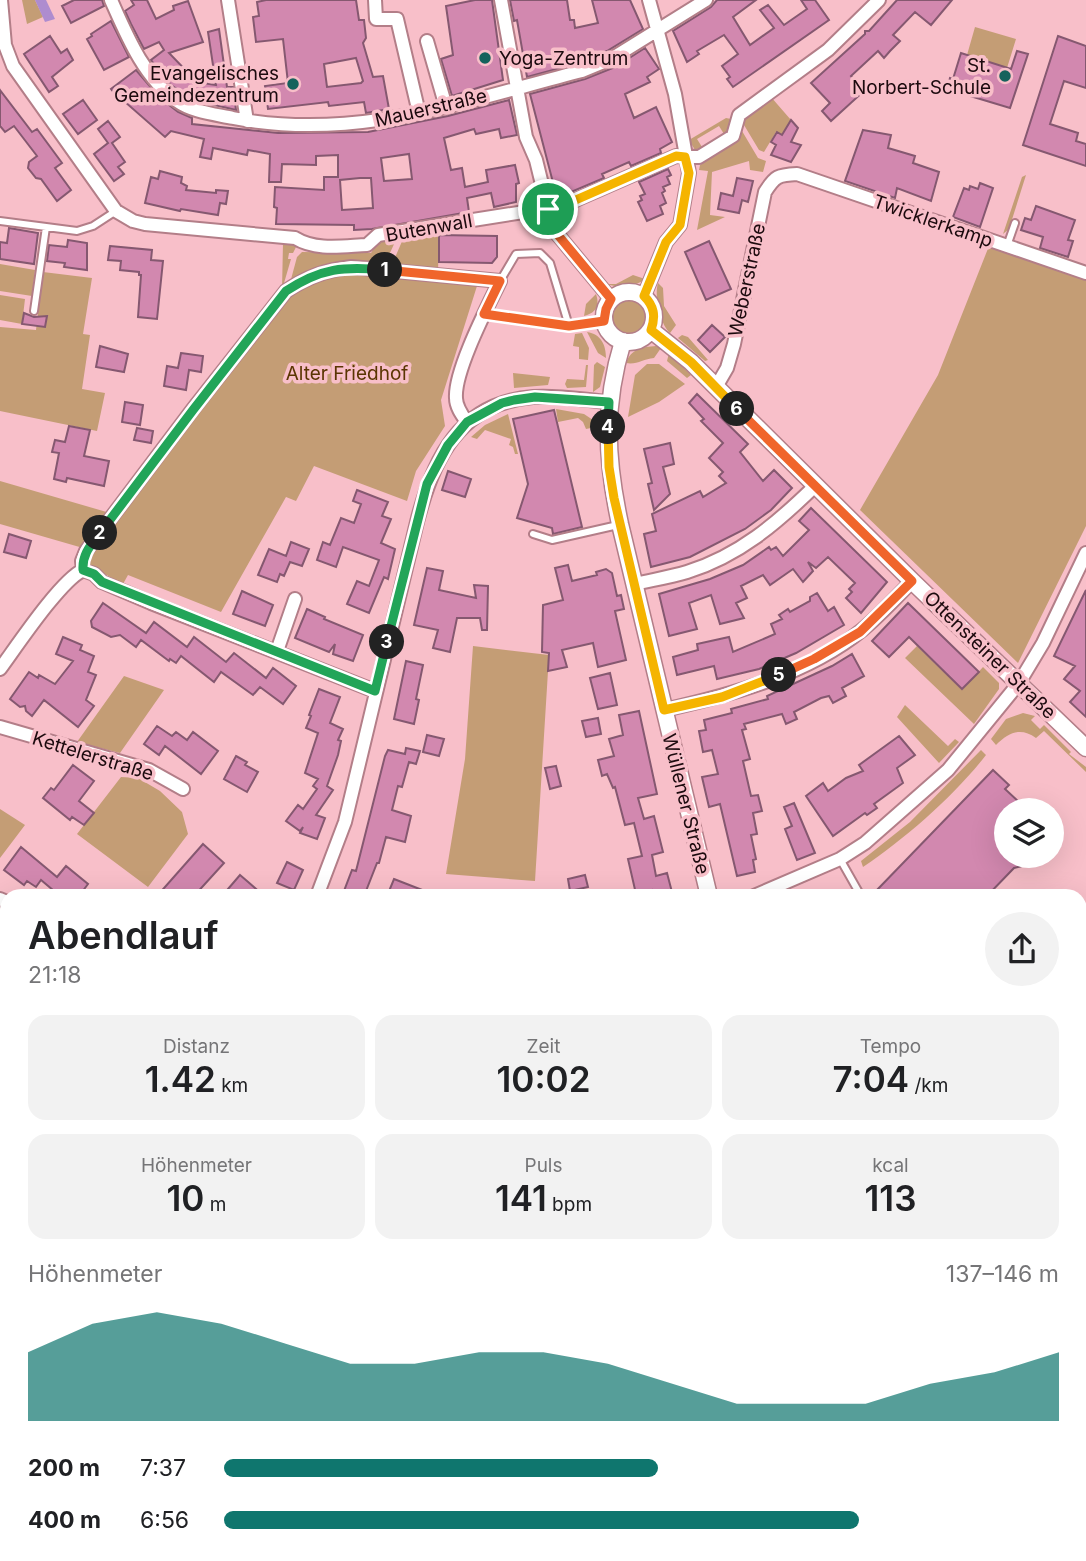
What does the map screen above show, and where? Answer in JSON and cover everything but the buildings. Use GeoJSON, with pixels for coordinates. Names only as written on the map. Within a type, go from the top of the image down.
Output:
{"type":"FeatureCollection","features":[{"type":"Feature","properties":{"kind":"street"},"geometry":{"type":"LineString","coordinates":[[1,0],[5,45],[13,66],[116,211]]}},
{"type":"Feature","properties":{"kind":"street","name":"Mauerstraße"},"geometry":{"type":"LineString","coordinates":[[111,0],[142,62],[166,92],[180,103],[194,109],[247,121],[294,125],[391,120],[582,71],[611,59],[658,31],[688,5],[706,0]]}},
{"type":"Feature","properties":{"kind":"street"},"geometry":{"type":"LineString","coordinates":[[228,0],[247,121]]}},
{"type":"Feature","properties":{"kind":"street"},"geometry":{"type":"LineString","coordinates":[[375,0],[376,19],[397,19],[419,113]]}},
{"type":"Feature","properties":{"kind":"street"},"geometry":{"type":"LineString","coordinates":[[501,0],[526,137],[536,160],[553,229],[611,299]]}},
{"type":"Feature","properties":{"kind":"street"},"geometry":{"type":"LineString","coordinates":[[644,296],[666,242],[680,225],[689,173],[675,94],[649,0]]}},
{"type":"Feature","properties":{"kind":"street","name":"Butenwall"},"geometry":{"type":"LineString","coordinates":[[116,211],[133,221],[145,224],[295,238],[308,246],[326,246],[367,245],[378,235],[562,206],[676,156],[698,157],[733,136],[739,115],[828,50],[879,0]]}},
{"type":"Feature","properties":{"kind":"street"},"geometry":{"type":"LineString","coordinates":[[427,41],[446,107]]}},
{"type":"Feature","properties":{"kind":"street","name":"Twicklerkamp"},"geometry":{"type":"LineString","coordinates":[[780,175],[797,174],[1086,273]]}},
{"type":"Feature","properties":{"kind":"street","name":"Weberstraße"},"geometry":{"type":"LineString","coordinates":[[716,387],[727,368],[734,344],[765,192],[771,182],[780,175]]}},
{"type":"Feature","properties":{"kind":"street"},"geometry":{"type":"LineString","coordinates":[[83,570],[82,561],[86,551],[286,291],[326,270],[351,267],[500,281],[484,314],[456,389],[457,405],[467,422]]}},
{"type":"Feature","properties":{"kind":"street"},"geometry":{"type":"LineString","coordinates":[[627,292],[644,296],[653,308],[651,330],[642,339],[623,341],[611,334],[604,321],[611,299],[627,292]]}},
{"type":"Feature","properties":{"kind":"street","name":"Ottensteiner Straße"},"geometry":{"type":"LineString","coordinates":[[651,330],[691,362],[912,581],[1086,748]]}},
{"type":"Feature","properties":{"kind":"street","name":"Wüllener Straße"},"geometry":{"type":"LineString","coordinates":[[623,341],[609,402],[609,467],[620,524],[707,889]]}},
{"type":"Feature","properties":{"kind":"street"},"geometry":{"type":"LineString","coordinates":[[320,889],[345,822],[427,484],[448,445],[467,422],[502,403],[535,397],[609,402]]}},
{"type":"Feature","properties":{"kind":"street"},"geometry":{"type":"LineString","coordinates":[[635,584],[687,572],[729,555],[775,524],[815,486]]}},
{"type":"Feature","properties":{"kind":"street"},"geometry":{"type":"LineString","coordinates":[[770,889],[840,859],[865,843],[948,770],[1019,683],[1043,643],[1086,553]]}},
{"type":"Feature","properties":{"kind":"street"},"geometry":{"type":"LineString","coordinates":[[0,669],[54,597],[74,574],[83,570],[94,574],[102,582],[151,603],[375,691]]}},
{"type":"Feature","properties":{"kind":"street"},"geometry":{"type":"LineString","coordinates":[[664,710],[722,697],[755,686],[814,659],[860,632],[912,581]]}},
{"type":"Feature","properties":{"kind":"street"},"geometry":{"type":"LineString","coordinates":[[277,651],[295,599]]}},
{"type":"Feature","properties":{"kind":"street","name":"Kettelerstraße"},"geometry":{"type":"LineString","coordinates":[[0,727],[149,770],[183,789]]}},
{"type":"Feature","properties":{"kind":"lane"},"geometry":{"type":"LineString","coordinates":[[0,221],[77,231],[93,226],[116,211]]}},
{"type":"Feature","properties":{"kind":"lane"},"geometry":{"type":"LineString","coordinates":[[1007,246],[1015,223]]}},
{"type":"Feature","properties":{"kind":"lane"},"geometry":{"type":"LineString","coordinates":[[34,311],[46,227]]}},
{"type":"Feature","properties":{"kind":"lane"},"geometry":{"type":"LineString","coordinates":[[500,281],[516,254],[540,253],[550,262],[569,326]]}},
{"type":"Feature","properties":{"kind":"lane"},"geometry":{"type":"LineString","coordinates":[[484,314],[569,326],[604,321]]}},
{"type":"Feature","properties":{"kind":"lane"},"geometry":{"type":"LineString","coordinates":[[533,534],[552,540],[620,524]]}},
{"type":"Feature","properties":{"kind":"lane"},"geometry":{"type":"LineString","coordinates":[[840,859],[857,889]]}},
{"type":"Feature","properties":{"kind":"green space"},"geometry":{"type":"Polygon","coordinates":[[[22,0],[35,0],[43,17],[27,24],[22,0]]]}},
{"type":"Feature","properties":{"kind":"green space"},"geometry":{"type":"Polygon","coordinates":[[[975,27],[1016,39],[1007,68],[967,55],[975,27]]]}},
{"type":"Feature","properties":{"kind":"green space"},"geometry":{"type":"Polygon","coordinates":[[[771,97],[791,120],[782,135],[776,132],[764,152],[759,150],[741,120],[771,97]]]}},
{"type":"Feature","properties":{"kind":"green space"},"geometry":{"type":"Polygon","coordinates":[[[726,118],[731,119],[729,131],[724,134],[719,126],[697,139],[702,147],[695,150],[689,140],[726,118]]]}},
{"type":"Feature","properties":{"kind":"green space"},"geometry":{"type":"Polygon","coordinates":[[[742,131],[758,158],[766,161],[763,172],[750,170],[749,161],[712,172],[710,215],[725,217],[697,230],[708,171],[699,170],[700,165],[738,141],[742,131]]]}},
{"type":"Feature","properties":{"kind":"green space"},"geometry":{"type":"Polygon","coordinates":[[[1026,175],[1009,229],[1003,234],[1022,177],[1026,175]]]}},
{"type":"Feature","properties":{"kind":"green space"},"geometry":{"type":"Polygon","coordinates":[[[439,235],[438,272],[391,267],[403,239],[439,235]]]}},
{"type":"Feature","properties":{"kind":"green space"},"geometry":{"type":"Polygon","coordinates":[[[379,241],[395,242],[384,266],[324,267],[290,283],[297,257],[302,252],[371,253],[379,241]]]}},
{"type":"Feature","properties":{"kind":"green space"},"geometry":{"type":"Polygon","coordinates":[[[283,243],[294,244],[296,247],[293,253],[289,253],[288,259],[291,259],[282,290],[283,243]]]}},
{"type":"Feature","properties":{"kind":"green space"},"geometry":{"type":"Polygon","coordinates":[[[989,246],[1086,280],[1086,526],[1018,663],[860,510],[938,375],[989,246]]]}},
{"type":"Feature","properties":{"kind":"green space"},"geometry":{"type":"Polygon","coordinates":[[[0,264],[35,270],[32,296],[0,291],[0,264]]]}},
{"type":"Feature","properties":{"kind":"green space"},"geometry":{"type":"Polygon","coordinates":[[[43,272],[92,278],[83,334],[90,335],[82,389],[105,393],[97,431],[0,411],[0,327],[36,330],[43,272]]]}},
{"type":"Feature","properties":{"kind":"green space","name":"Alter Friedhof"},"geometry":{"type":"Polygon","coordinates":[[[346,272],[477,286],[441,400],[445,426],[416,471],[407,501],[314,466],[296,501],[286,497],[221,612],[128,575],[123,584],[90,566],[88,560],[284,299],[310,282],[346,272]]]}},
{"type":"Feature","properties":{"kind":"green space"},"geometry":{"type":"Polygon","coordinates":[[[633,275],[645,279],[626,286],[607,284],[616,284],[633,275]]]}},
{"type":"Feature","properties":{"kind":"green space"},"geometry":{"type":"Polygon","coordinates":[[[658,283],[663,288],[664,306],[676,325],[670,333],[659,310],[658,283]]]}},
{"type":"Feature","properties":{"kind":"green space"},"geometry":{"type":"Polygon","coordinates":[[[596,294],[596,308],[584,316],[586,304],[596,294]]]}},
{"type":"Feature","properties":{"kind":"green space"},"geometry":{"type":"Polygon","coordinates":[[[0,295],[25,299],[22,324],[0,320],[0,295]]]}},
{"type":"Feature","properties":{"kind":"green space"},"geometry":{"type":"Polygon","coordinates":[[[629,301],[641,306],[646,318],[641,330],[629,335],[617,330],[612,318],[617,306],[629,301]]]}},
{"type":"Feature","properties":{"kind":"green space"},"geometry":{"type":"Polygon","coordinates":[[[587,332],[602,341],[606,358],[598,353],[587,332]]]}},
{"type":"Feature","properties":{"kind":"green space"},"geometry":{"type":"Polygon","coordinates":[[[582,333],[589,348],[588,360],[579,359],[579,347],[573,346],[575,334],[582,333]]]}},
{"type":"Feature","properties":{"kind":"green space"},"geometry":{"type":"Polygon","coordinates":[[[682,335],[688,337],[708,360],[705,361],[678,338],[682,335]]]}},
{"type":"Feature","properties":{"kind":"green space"},"geometry":{"type":"Polygon","coordinates":[[[656,346],[661,348],[654,358],[626,363],[638,350],[656,346]]]}},
{"type":"Feature","properties":{"kind":"green space"},"geometry":{"type":"Polygon","coordinates":[[[669,353],[691,375],[687,378],[667,361],[669,353]]]}},
{"type":"Feature","properties":{"kind":"green space"},"geometry":{"type":"Polygon","coordinates":[[[597,362],[605,367],[600,387],[593,392],[594,365],[597,362]]]}},
{"type":"Feature","properties":{"kind":"green space"},"geometry":{"type":"Polygon","coordinates":[[[647,364],[659,364],[685,384],[659,402],[628,417],[635,375],[647,364]]]}},
{"type":"Feature","properties":{"kind":"green space"},"geometry":{"type":"Polygon","coordinates":[[[586,365],[586,387],[567,388],[567,379],[584,380],[586,365]]]}},
{"type":"Feature","properties":{"kind":"green space"},"geometry":{"type":"Polygon","coordinates":[[[513,373],[550,377],[548,385],[514,388],[513,373]]]}},
{"type":"Feature","properties":{"kind":"green space"},"geometry":{"type":"Polygon","coordinates":[[[556,409],[584,414],[596,422],[596,427],[586,429],[578,418],[558,422],[556,409]]]}},
{"type":"Feature","properties":{"kind":"green space"},"geometry":{"type":"Polygon","coordinates":[[[508,414],[518,454],[515,454],[513,447],[509,445],[511,439],[485,430],[477,439],[471,437],[485,425],[508,414]]]}},
{"type":"Feature","properties":{"kind":"green space"},"geometry":{"type":"Polygon","coordinates":[[[0,481],[110,513],[83,548],[0,524],[0,481]]]}},
{"type":"Feature","properties":{"kind":"green space"},"geometry":{"type":"Polygon","coordinates":[[[473,646],[549,655],[535,881],[446,874],[465,759],[473,646]]]}},
{"type":"Feature","properties":{"kind":"green space"},"geometry":{"type":"Polygon","coordinates":[[[917,646],[962,690],[983,667],[999,683],[999,689],[974,724],[905,658],[917,646]]]}},
{"type":"Feature","properties":{"kind":"green space"},"geometry":{"type":"Polygon","coordinates":[[[124,676],[164,690],[120,753],[77,742],[124,676]]]}},
{"type":"Feature","properties":{"kind":"green space"},"geometry":{"type":"Polygon","coordinates":[[[905,705],[948,746],[955,739],[959,742],[939,763],[897,717],[905,705]]]}},
{"type":"Feature","properties":{"kind":"green space"},"geometry":{"type":"Polygon","coordinates":[[[1023,713],[1035,716],[1031,720],[1040,729],[1044,725],[1071,752],[1069,754],[1086,767],[1086,772],[1044,731],[1036,738],[1025,733],[1015,733],[996,745],[991,739],[1006,719],[1023,713]]]}},
{"type":"Feature","properties":{"kind":"green space"},"geometry":{"type":"Polygon","coordinates":[[[981,750],[986,755],[945,801],[863,867],[861,861],[910,822],[981,750]]]}},
{"type":"Feature","properties":{"kind":"green space"},"geometry":{"type":"Polygon","coordinates":[[[121,777],[138,778],[160,791],[182,812],[188,834],[148,887],[77,834],[121,777]]]}},
{"type":"Feature","properties":{"kind":"green space"},"geometry":{"type":"Polygon","coordinates":[[[0,809],[25,825],[0,858],[0,809]]]}},
{"type":"Feature","properties":{"kind":"shaded area"},"geometry":{"type":"Polygon","coordinates":[[[35,0],[46,0],[55,19],[45,22],[35,0]]]}},
{"type":"Feature","properties":{"kind":"place","name":"Yoga-Zentrum"},"geometry":{"type":"Point","coordinates":[485,58]}},
{"type":"Feature","properties":{"kind":"place","name":"St. Norbert-Schule"},"geometry":{"type":"Point","coordinates":[1005,76]}},
{"type":"Feature","properties":{"kind":"place","name":"Evangelisches Gemeindezentrum"},"geometry":{"type":"Point","coordinates":[293,84]}},
{"type":"Feature","properties":{"kind":"route"},"geometry":{"type":"LineString","coordinates":[[676,156],[685,157],[689,173],[680,225],[666,242],[644,296],[653,308],[651,330],[691,362],[912,581],[860,632],[814,659],[755,686],[722,697],[664,710],[614,498],[607,436],[609,402],[535,397],[502,403],[467,422],[448,445],[427,484],[375,691],[151,603],[102,582],[94,574],[83,570],[82,561],[86,551],[193,410],[286,291],[306,279],[326,270],[351,267],[500,281],[484,314],[569,326],[604,321],[611,299],[553,229],[548,209],[562,206],[676,156]]}}]}
